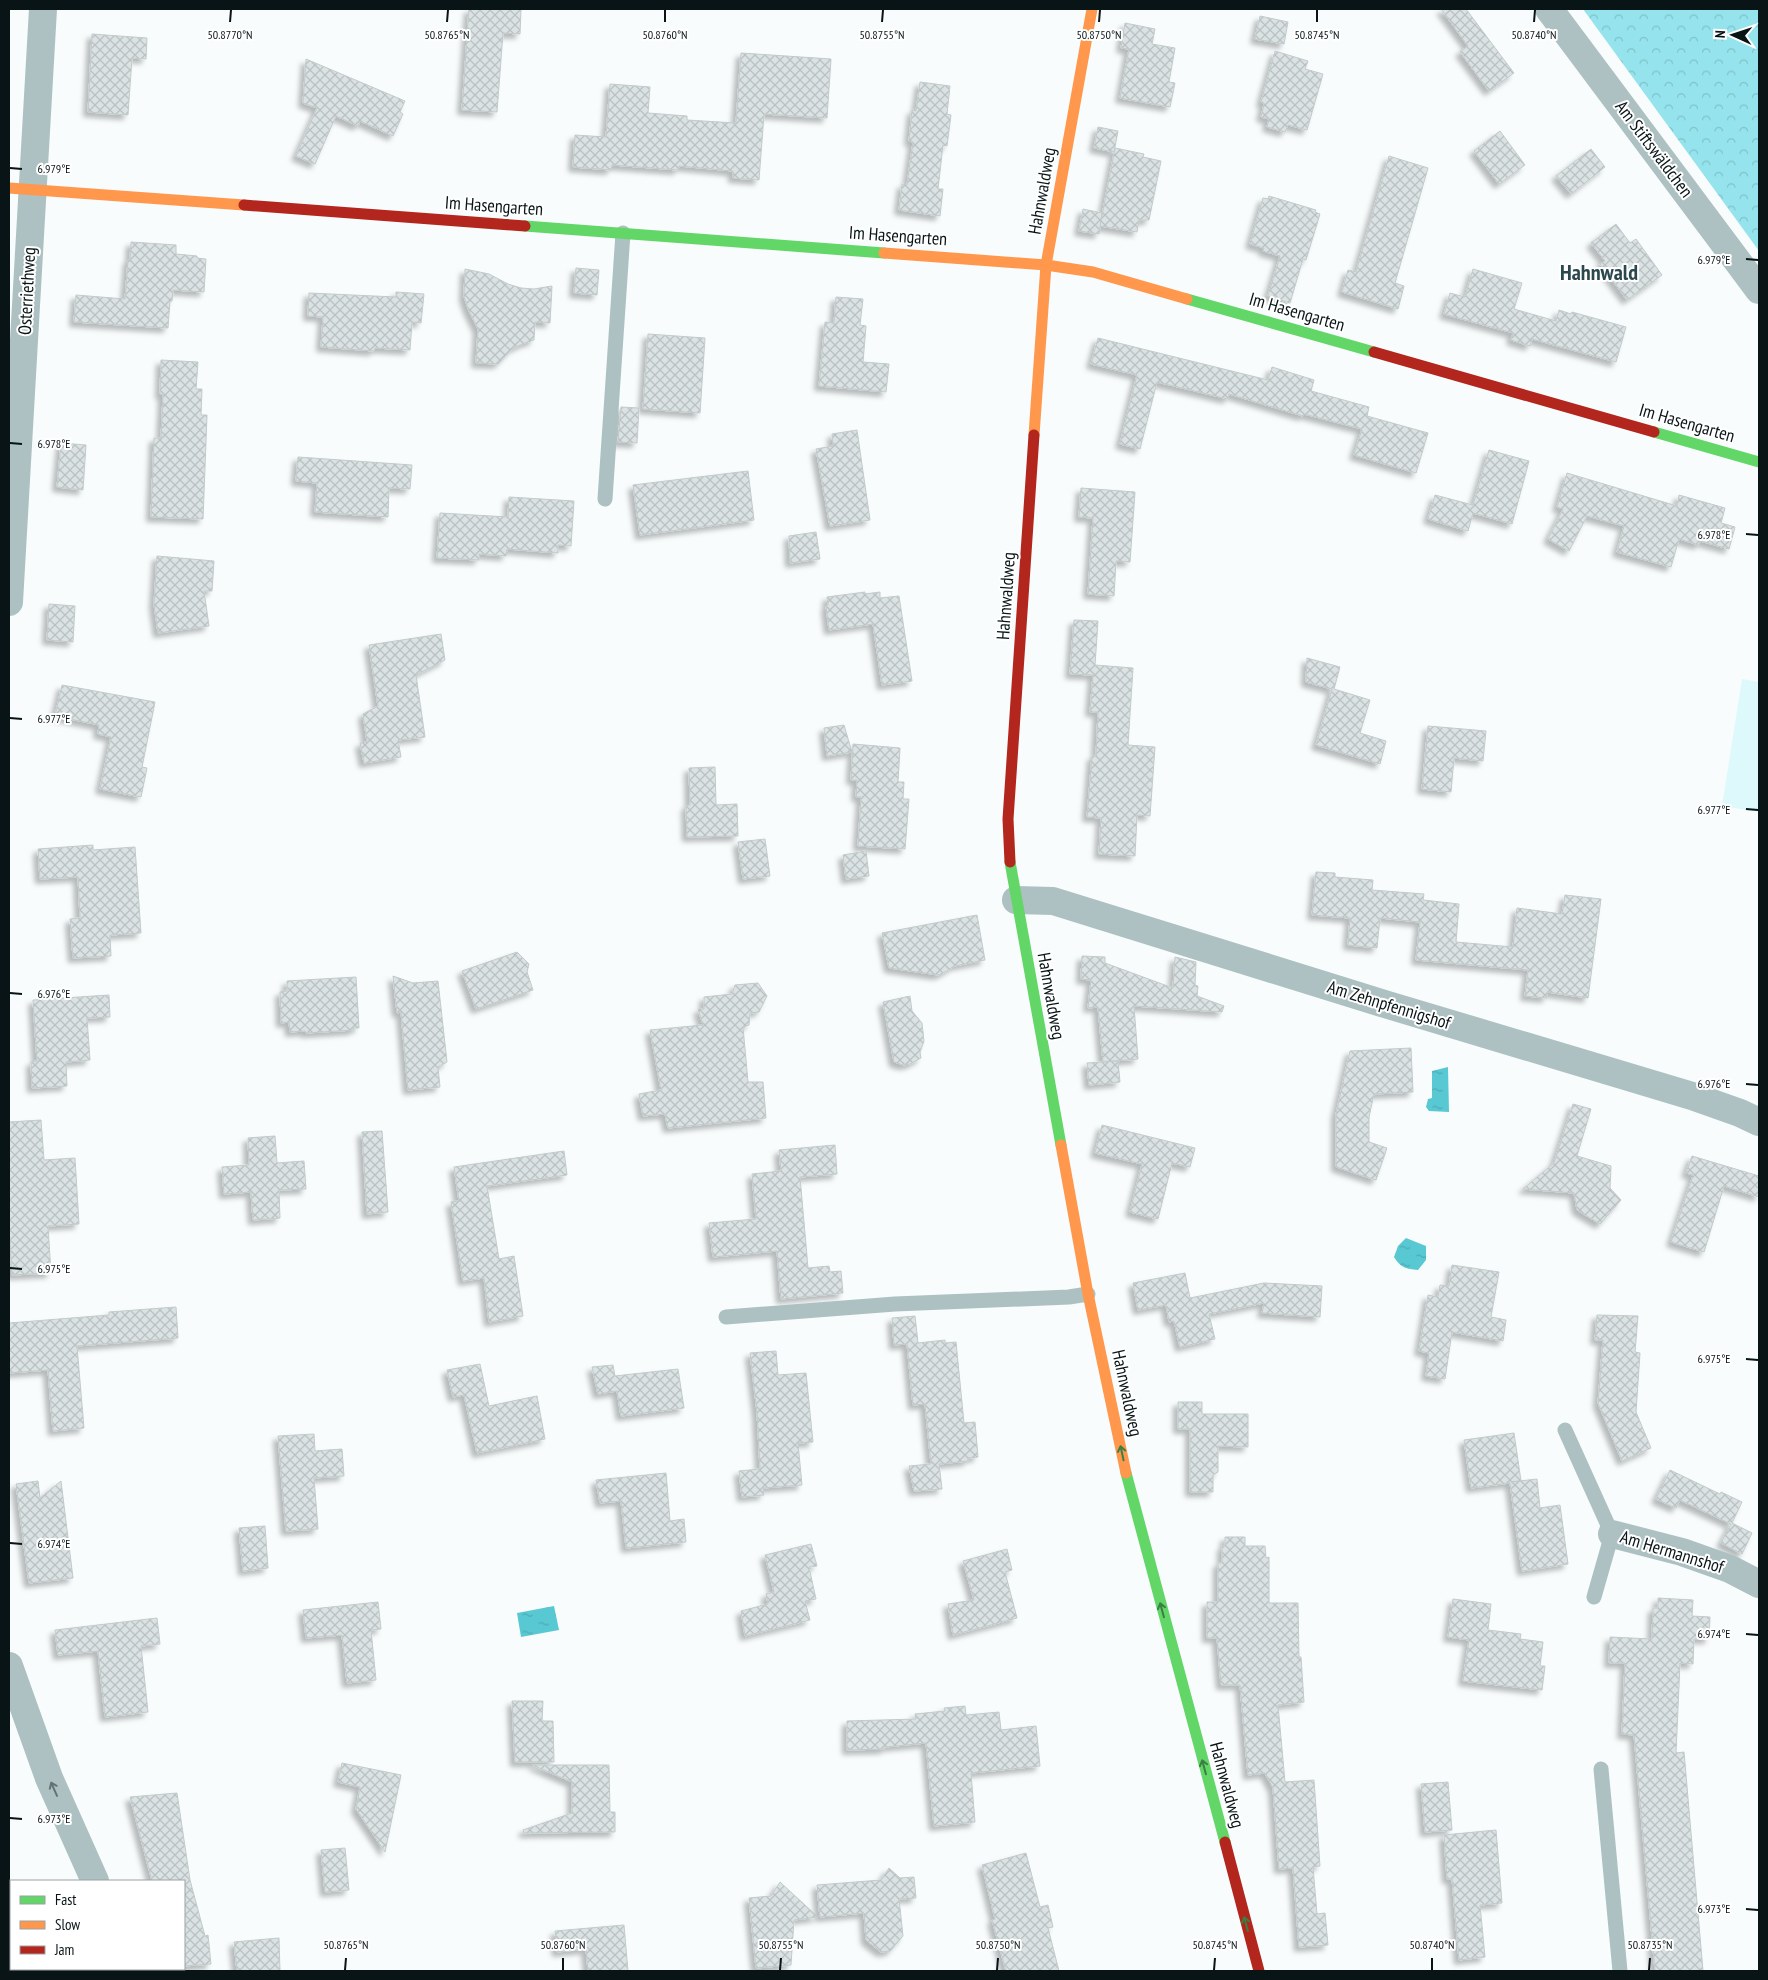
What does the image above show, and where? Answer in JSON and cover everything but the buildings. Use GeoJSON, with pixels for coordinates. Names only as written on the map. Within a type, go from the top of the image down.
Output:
{"type":"FeatureCollection","features":[{"type":"Feature","properties":{"kind":"street","name":"Osterriethweg"},"geometry":{"type":"LineString","coordinates":[[9,602],[21,188],[43,9]]}},
{"type":"Feature","properties":{"kind":"street","name":"Hahnwaldweg"},"geometry":{"type":"LineString","coordinates":[[1092,9],[1046,265],[1008,819],[1008,847],[1088,1294],[1127,1476],[1258,1971]]}},
{"type":"Feature","properties":{"kind":"street","name":"Am Stiftswäldchen"},"geometry":{"type":"LineString","coordinates":[[1549,9],[1759,290]]}},
{"type":"Feature","properties":{"kind":"street","name":"Im Hasengarten"},"geometry":{"type":"LineString","coordinates":[[21,188],[1046,265],[1093,272],[1759,462]]}},
{"type":"Feature","properties":{"kind":"street","name":"Am Zehnpfennigshof"},"geometry":{"type":"LineString","coordinates":[[1016,900],[1053,901],[1692,1096],[1740,1113],[1759,1122]]}},
{"type":"Feature","properties":{"kind":"street","name":"Am Hermannshof"},"geometry":{"type":"LineString","coordinates":[[1612,1534],[1682,1552],[1730,1570],[1759,1584]]}},
{"type":"Feature","properties":{"kind":"street"},"geometry":{"type":"LineString","coordinates":[[9,1666],[49,1778],[95,1880]]}},
{"type":"Feature","properties":{"kind":"lane"},"geometry":{"type":"LineString","coordinates":[[605,499],[623,233]]}},
{"type":"Feature","properties":{"kind":"lane"},"geometry":{"type":"LineString","coordinates":[[726,1318],[895,1304],[1068,1298],[1088,1294]]}},
{"type":"Feature","properties":{"kind":"lane","name":"Am Hermannshof"},"geometry":{"type":"LineString","coordinates":[[1565,1430],[1612,1534],[1594,1597]]}},
{"type":"Feature","properties":{"kind":"lane"},"geometry":{"type":"LineString","coordinates":[[1601,1769],[1620,1971]]}},
{"type":"Feature","properties":{"kind":"green space"},"geometry":{"type":"Polygon","coordinates":[[[1583,9],[1759,9],[1759,251],[1583,9]]]}},
{"type":"Feature","properties":{"kind":"shaded area"},"geometry":{"type":"Polygon","coordinates":[[[1742,679],[1759,682],[1759,812],[1722,806],[1742,679]]]}},
{"type":"Feature","properties":{"kind":"water"},"geometry":{"type":"Polygon","coordinates":[[[1448,1067],[1449,1112],[1429,1111],[1426,1107],[1428,1099],[1432,1098],[1432,1071],[1448,1067]]]}},
{"type":"Feature","properties":{"kind":"water"},"geometry":{"type":"Polygon","coordinates":[[[1406,1238],[1426,1246],[1426,1260],[1418,1270],[1404,1267],[1394,1257],[1398,1246],[1406,1238]]]}},
{"type":"Feature","properties":{"kind":"water"},"geometry":{"type":"Polygon","coordinates":[[[554,1606],[559,1630],[521,1637],[517,1613],[554,1606]]]}},
{"type":"Feature","properties":{"kind":"traffic: fast"},"geometry":{"type":"LineString","coordinates":[[525,226],[884,253]]}},
{"type":"Feature","properties":{"kind":"traffic: fast"},"geometry":{"type":"LineString","coordinates":[[1187,299],[1374,352]]}},
{"type":"Feature","properties":{"kind":"traffic: fast"},"geometry":{"type":"LineString","coordinates":[[1654,432],[1759,462]]}},
{"type":"Feature","properties":{"kind":"traffic: fast"},"geometry":{"type":"LineString","coordinates":[[1010,862],[1061,1145]]}},
{"type":"Feature","properties":{"kind":"traffic: fast"},"geometry":{"type":"LineString","coordinates":[[1126,1473],[1225,1842]]}},
{"type":"Feature","properties":{"kind":"traffic: slow"},"geometry":{"type":"LineString","coordinates":[[1034,435],[1046,265],[1092,9]]}},
{"type":"Feature","properties":{"kind":"traffic: slow"},"geometry":{"type":"LineString","coordinates":[[9,188],[244,205]]}},
{"type":"Feature","properties":{"kind":"traffic: slow"},"geometry":{"type":"LineString","coordinates":[[884,253],[1046,265],[1093,272],[1187,299]]}},
{"type":"Feature","properties":{"kind":"traffic: slow"},"geometry":{"type":"LineString","coordinates":[[1061,1145],[1088,1294],[1126,1473]]}},
{"type":"Feature","properties":{"kind":"traffic: jam"},"geometry":{"type":"LineString","coordinates":[[244,205],[525,226]]}},
{"type":"Feature","properties":{"kind":"traffic: jam"},"geometry":{"type":"LineString","coordinates":[[1374,352],[1654,432]]}},
{"type":"Feature","properties":{"kind":"traffic: jam"},"geometry":{"type":"LineString","coordinates":[[1010,862],[1008,819],[1034,435]]}},
{"type":"Feature","properties":{"kind":"traffic: jam"},"geometry":{"type":"LineString","coordinates":[[1225,1842],[1259,1971]]}},
{"type":"Feature","properties":{"kind":"district","name":"Hahnwald"},"geometry":{"type":"Point","coordinates":[1599,272]}}]}
